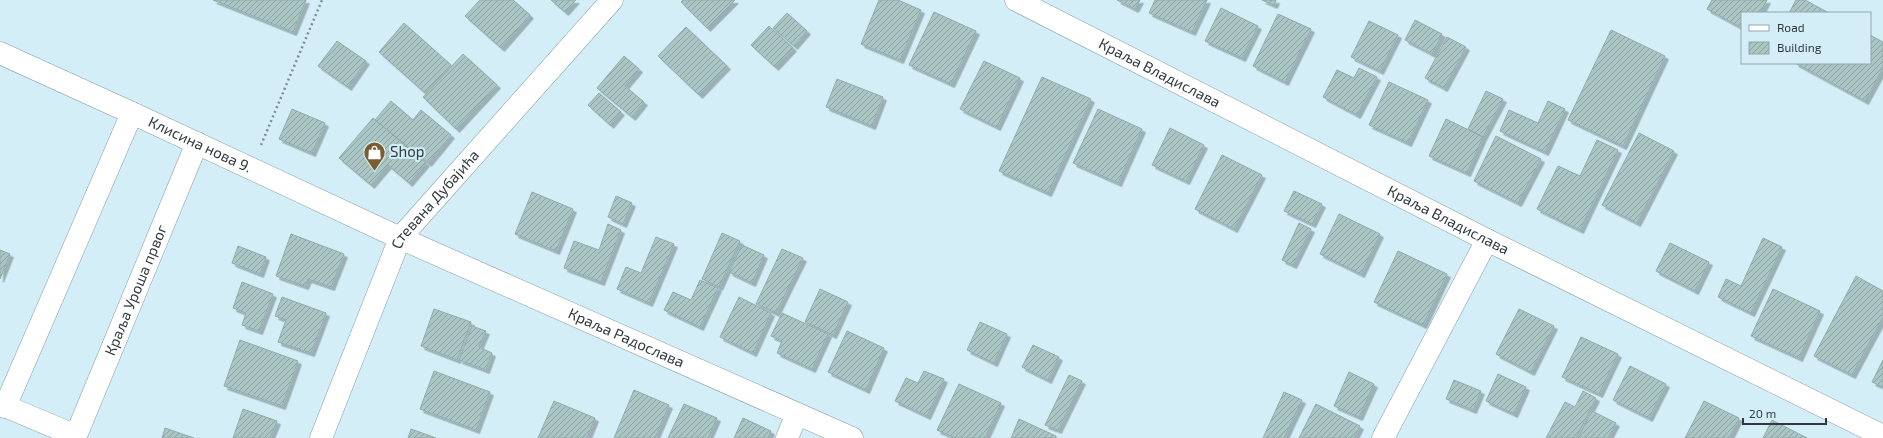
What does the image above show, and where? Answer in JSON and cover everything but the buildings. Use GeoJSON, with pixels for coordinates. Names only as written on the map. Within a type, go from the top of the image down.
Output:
{"type":"FeatureCollection","features":[{"type":"Feature","properties":{"kind":"street","name":"Стевана Дубајића"},"geometry":{"type":"LineString","coordinates":[[321,438],[400,238],[612,0]]}},
{"type":"Feature","properties":{"kind":"street","name":"Краља Владислава"},"geometry":{"type":"LineString","coordinates":[[1016,0],[1487,240],[1883,436]]}},
{"type":"Feature","properties":{"kind":"street","name":"Клисина нова 9."},"geometry":{"type":"LineString","coordinates":[[0,53],[400,238]]}},
{"type":"Feature","properties":{"kind":"street"},"geometry":{"type":"LineString","coordinates":[[75,437],[3,405],[132,113]]}},
{"type":"Feature","properties":{"kind":"street","name":"Краља Уроша првог"},"geometry":{"type":"LineString","coordinates":[[75,437],[197,143]]}},
{"type":"Feature","properties":{"kind":"street","name":"Краља Радослава"},"geometry":{"type":"LineString","coordinates":[[400,238],[852,438]]}},
{"type":"Feature","properties":{"kind":"street"},"geometry":{"type":"LineString","coordinates":[[1383,438],[1487,240]]}},
{"type":"Feature","properties":{"kind":"street"},"geometry":{"type":"LineString","coordinates":[[787,438],[797,414]]}},
{"type":"Feature","properties":{"kind":"path"},"geometry":{"type":"LineString","coordinates":[[251,168],[322,0]]}},
{"type":"Feature","properties":{"kind":"place","name":"Shop"},"geometry":{"type":"Point","coordinates":[375,172]}}]}
